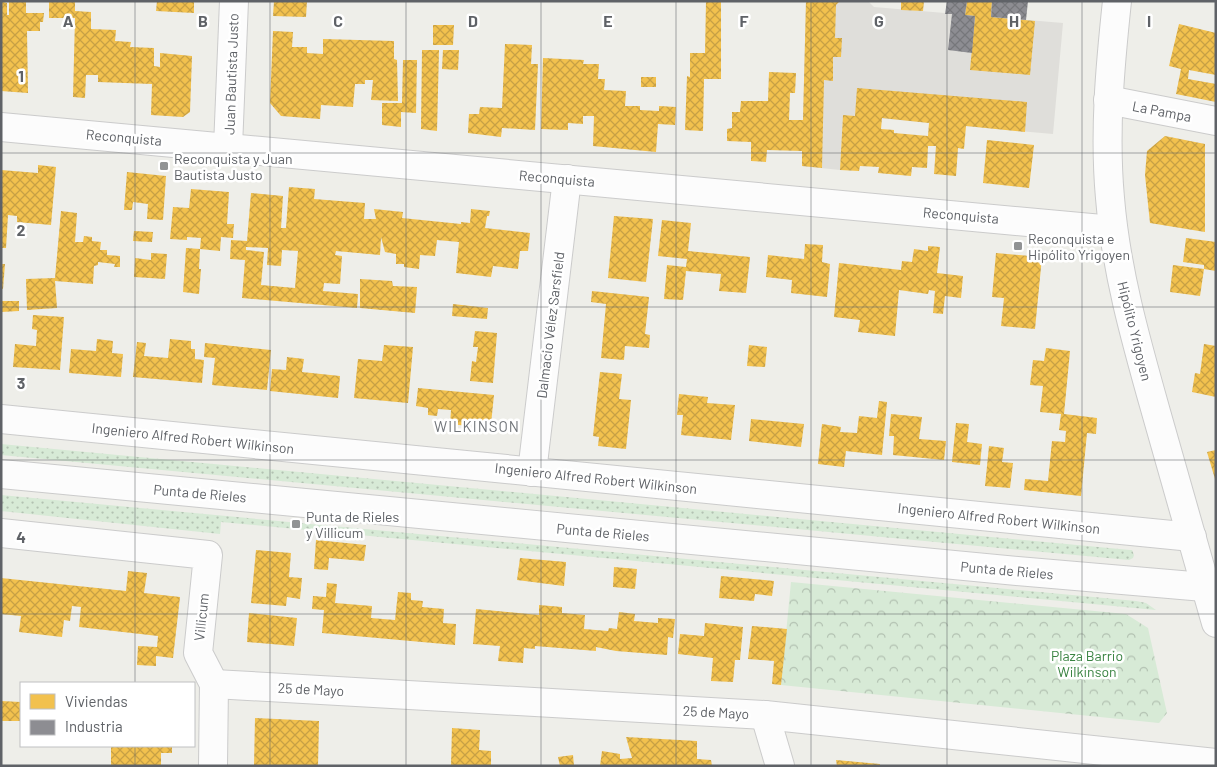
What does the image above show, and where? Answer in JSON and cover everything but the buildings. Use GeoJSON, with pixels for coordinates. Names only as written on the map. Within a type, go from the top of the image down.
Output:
{"type":"FeatureCollection","features":[{"type":"Feature","properties":{"kind":"street","name":"Juan Bautista Justo"},"geometry":{"type":"LineString","coordinates":[[228,147],[234,1]]}},
{"type":"Feature","properties":{"kind":"street","name":"Hipólito Yrigoyen"},"geometry":{"type":"LineString","coordinates":[[1117,1],[1108,100],[1108,177],[1118,262],[1129,314],[1192,537],[1211,588],[1216,623]]}},
{"type":"Feature","properties":{"kind":"street","name":"La Pampa"},"geometry":{"type":"LineString","coordinates":[[1108,100],[1216,121]]}},
{"type":"Feature","properties":{"kind":"street","name":"Reconquista"},"geometry":{"type":"LineString","coordinates":[[1,127],[1113,230]]}},
{"type":"Feature","properties":{"kind":"street","name":"Dalmacio Vélez Sarsfield"},"geometry":{"type":"LineString","coordinates":[[532,472],[567,179]]}},
{"type":"Feature","properties":{"kind":"street","name":"Ingeniero Alfred Robert Wilkinson"},"geometry":{"type":"LineString","coordinates":[[1,419],[1192,537]]}},
{"type":"Feature","properties":{"kind":"street","name":"Punta de Rieles"},"geometry":{"type":"LineString","coordinates":[[1,474],[1211,588]]}},
{"type":"Feature","properties":{"kind":"street","name":"Villicum"},"geometry":{"type":"LineString","coordinates":[[1,533],[208,555],[198,652],[214,684],[213,766]]}},
{"type":"Feature","properties":{"kind":"street","name":"25 de Mayo"},"geometry":{"type":"LineString","coordinates":[[214,684],[766,715],[1216,763]]}},
{"type":"Feature","properties":{"kind":"street"},"geometry":{"type":"LineString","coordinates":[[766,715],[780,766]]}},
{"type":"Feature","properties":{"kind":"shaded area"},"geometry":{"type":"Polygon","coordinates":[[[806,1],[868,1],[874,7],[1063,23],[1053,134],[843,115],[840,170],[802,166],[806,1]]]}},
{"type":"Feature","properties":{"kind":"green space"},"geometry":{"type":"Polygon","coordinates":[[[1,444],[1132,550],[1134,555],[1129,560],[1,455],[1,444]]]}},
{"type":"Feature","properties":{"kind":"green space"},"geometry":{"type":"Polygon","coordinates":[[[1,495],[1136,601],[1146,603],[1156,610],[221,522],[220,534],[1,511],[1,495]]]}},
{"type":"Feature","properties":{"kind":"green space","name":"Plaza Barrio Wilkinson"},"geometry":{"type":"Polygon","coordinates":[[[791,582],[1126,614],[1148,628],[1167,713],[1159,723],[781,685],[791,582]]]}},
{"type":"Feature","properties":{"kind":"place","name":"Reconquista y Juan Bautista Justo"},"geometry":{"type":"Point","coordinates":[164,166]}},
{"type":"Feature","properties":{"kind":"place","name":"Reconquista e Hipólito Yrigoyen"},"geometry":{"type":"Point","coordinates":[1018,246]}},
{"type":"Feature","properties":{"kind":"place","name":"Punta de Rieles y Villicum"},"geometry":{"type":"Point","coordinates":[296,524]}},
{"type":"Feature","properties":{"kind":"district","name":"WILKINSON"},"geometry":{"type":"Point","coordinates":[477,426]}}]}
